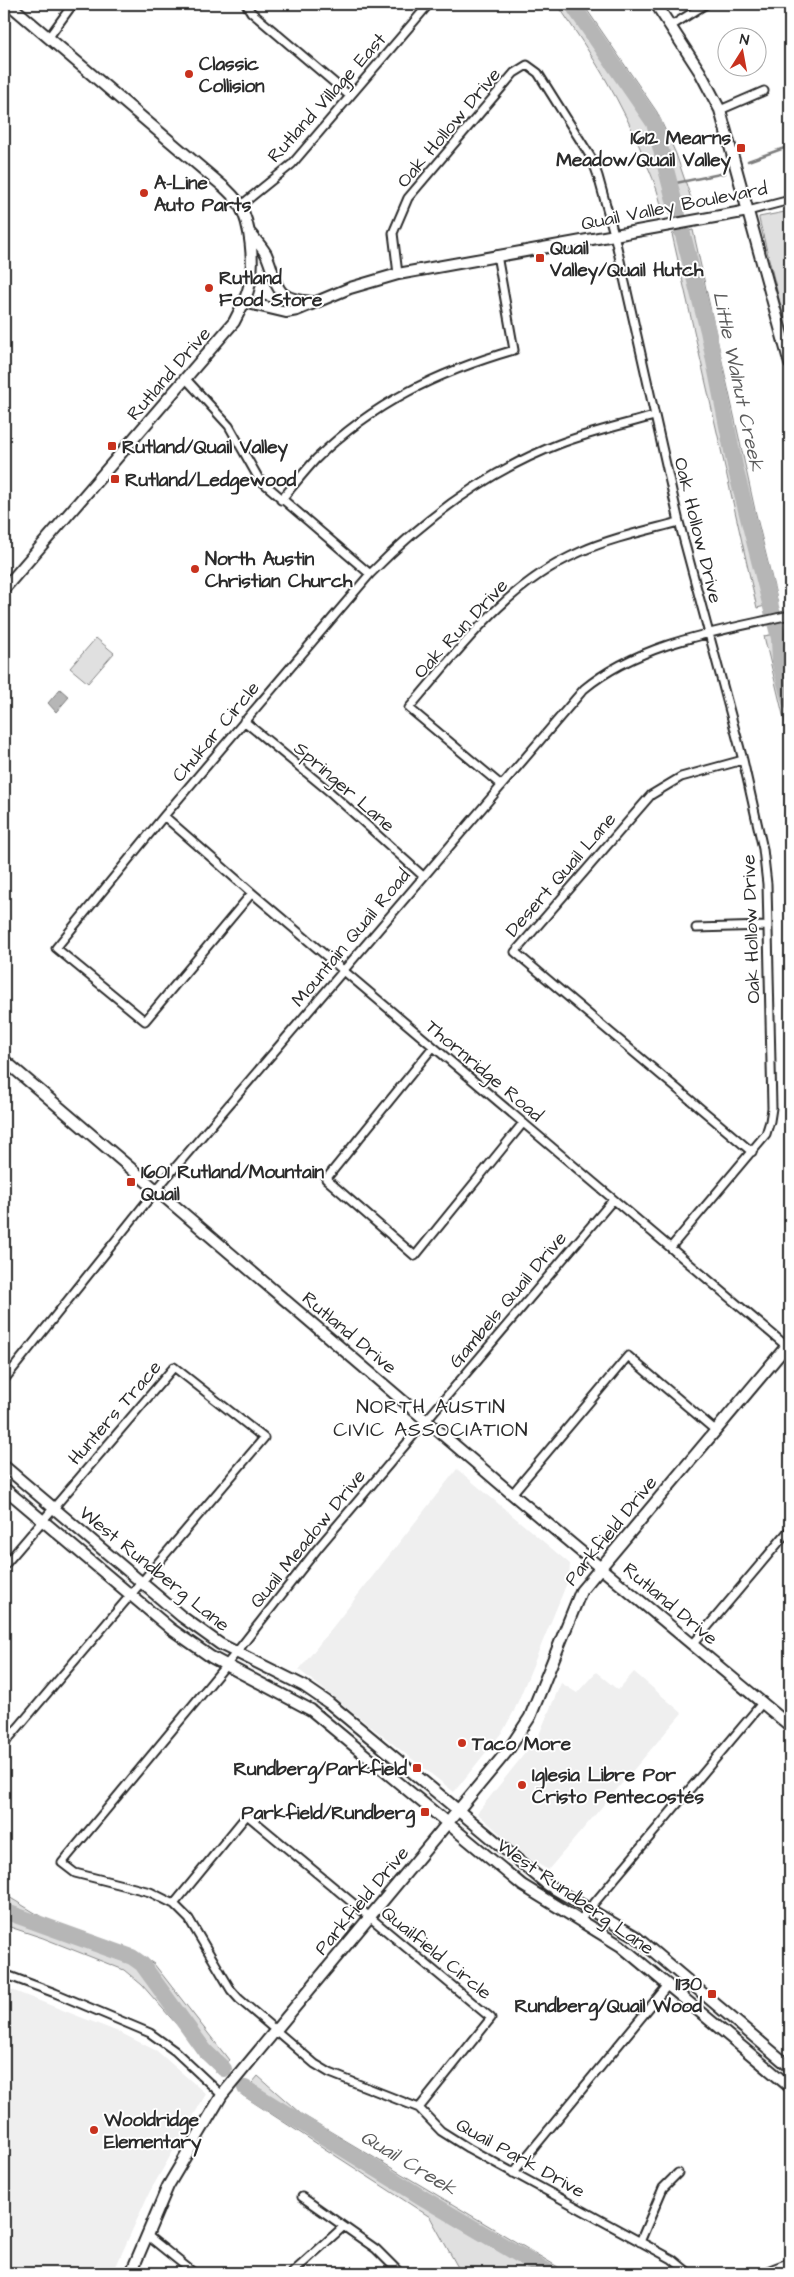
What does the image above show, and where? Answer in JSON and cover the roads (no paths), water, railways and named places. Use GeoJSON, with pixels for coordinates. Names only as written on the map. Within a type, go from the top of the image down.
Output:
{"type":"FeatureCollection","features":[{"type":"Feature","properties":{"kind":"street","name":"Rutland Drive"},"geometry":{"type":"LineString","coordinates":[[4,589],[234,322],[251,282],[252,262],[248,230],[240,206],[206,170],[9,4]]}},
{"type":"Feature","properties":{"kind":"street"},"geometry":{"type":"LineString","coordinates":[[50,38],[73,4]]}},
{"type":"Feature","properties":{"kind":"street"},"geometry":{"type":"LineString","coordinates":[[246,4],[251,12],[350,96]]}},
{"type":"Feature","properties":{"kind":"street","name":"Rutland Village East"},"geometry":{"type":"LineString","coordinates":[[240,206],[292,164],[429,4]]}},
{"type":"Feature","properties":{"kind":"street"},"geometry":{"type":"LineString","coordinates":[[656,4],[700,72],[720,110],[790,364]]}},
{"type":"Feature","properties":{"kind":"street"},"geometry":{"type":"LineString","coordinates":[[671,26],[706,4]]}},
{"type":"Feature","properties":{"kind":"street","name":"Oak Hollow Drive"},"geometry":{"type":"LineString","coordinates":[[398,274],[393,233],[408,198],[514,73],[527,65],[538,73],[592,159],[614,234],[679,522],[742,760],[766,866],[771,1114],[766,1134],[671,1247]]}},
{"type":"Feature","properties":{"kind":"street"},"geometry":{"type":"LineString","coordinates":[[720,110],[764,91]]}},
{"type":"Feature","properties":{"kind":"street","name":"Quail Valley Boulevard"},"geometry":{"type":"LineString","coordinates":[[244,302],[286,312],[350,288],[398,274],[695,219],[748,211],[790,200]]}},
{"type":"Feature","properties":{"kind":"street"},"geometry":{"type":"LineString","coordinates":[[248,230],[265,253],[280,293],[298,301],[316,302]]}},
{"type":"Feature","properties":{"kind":"street"},"geometry":{"type":"LineString","coordinates":[[281,500],[315,460],[356,424],[377,410],[429,380],[470,363],[514,350],[497,255]]}},
{"type":"Feature","properties":{"kind":"street"},"geometry":{"type":"LineString","coordinates":[[186,379],[229,426],[259,479],[281,500],[370,574]]}},
{"type":"Feature","properties":{"kind":"street","name":"Chukar Circle"},"geometry":{"type":"LineString","coordinates":[[252,893],[145,1021],[56,948],[164,816],[370,574],[402,541],[463,493],[491,477],[558,444],[654,416]]}},
{"type":"Feature","properties":{"kind":"street","name":"Oak Run Drive"},"geometry":{"type":"LineString","coordinates":[[502,785],[409,708],[484,621],[529,581],[562,561],[597,545],[679,522]]}},
{"type":"Feature","properties":{"kind":"street","name":"Mountain Quail Road"},"geometry":{"type":"LineString","coordinates":[[4,1380],[156,1190],[572,701],[597,678],[641,654],[790,615]]}},
{"type":"Feature","properties":{"kind":"street","name":"Springer Lane"},"geometry":{"type":"LineString","coordinates":[[244,722],[330,792],[423,876]]}},
{"type":"Feature","properties":{"kind":"street","name":"Desert Quail Lane"},"geometry":{"type":"LineString","coordinates":[[742,760],[681,777],[651,795],[515,952],[752,1152]]}},
{"type":"Feature","properties":{"kind":"street","name":"Thornridge Road"},"geometry":{"type":"LineString","coordinates":[[164,816],[613,1200],[789,1346]]}},
{"type":"Feature","properties":{"kind":"street"},"geometry":{"type":"LineString","coordinates":[[696,928],[767,926]]}},
{"type":"Feature","properties":{"kind":"street"},"geometry":{"type":"LineString","coordinates":[[433,1047],[326,1178],[415,1256],[523,1123]]}},
{"type":"Feature","properties":{"kind":"street","name":"Rutland Drive"},"geometry":{"type":"LineString","coordinates":[[4,1060],[512,1494],[790,1726]]}},
{"type":"Feature","properties":{"kind":"street","name":"Gambels Quail Drive"},"geometry":{"type":"LineString","coordinates":[[426,1419],[613,1200]]}},
{"type":"Feature","properties":{"kind":"street","name":"Parkfield Drive"},"geometry":{"type":"LineString","coordinates":[[131,2273],[168,2186],[222,2095],[459,1811],[522,1732],[538,1698],[576,1601],[600,1567],[715,1430],[789,1346]]}},
{"type":"Feature","properties":{"kind":"street"},"geometry":{"type":"LineString","coordinates":[[512,1494],[628,1356],[715,1430]]}},
{"type":"Feature","properties":{"kind":"street","name":"Hunters Trace"},"geometry":{"type":"LineString","coordinates":[[4,1566],[174,1366],[264,1438],[141,1582]]}},
{"type":"Feature","properties":{"kind":"street","name":"Quail Meadow Drive"},"geometry":{"type":"LineString","coordinates":[[62,1863],[236,1653],[318,1548],[426,1419]]}},
{"type":"Feature","properties":{"kind":"street","name":"West Rundberg Lane"},"geometry":{"type":"LineString","coordinates":[[4,1466],[181,1616],[236,1653],[304,1686],[340,1711],[548,1884],[635,1936],[790,2066]]}},
{"type":"Feature","properties":{"kind":"street","name":"West Rundberg Lane"},"geometry":{"type":"LineString","coordinates":[[4,1488],[194,1647],[297,1702],[330,1724],[522,1885],[621,1946],[790,2087]]}},
{"type":"Feature","properties":{"kind":"street"},"geometry":{"type":"LineString","coordinates":[[693,1644],[790,1529]]}},
{"type":"Feature","properties":{"kind":"street"},"geometry":{"type":"LineString","coordinates":[[4,1744],[141,1582]]}},
{"type":"Feature","properties":{"kind":"street"},"geometry":{"type":"LineString","coordinates":[[580,1920],[763,1702]]}},
{"type":"Feature","properties":{"kind":"street"},"geometry":{"type":"LineString","coordinates":[[330,1724],[340,1711]]}},
{"type":"Feature","properties":{"kind":"street","name":"Quailfield Circle"},"geometry":{"type":"LineString","coordinates":[[174,1904],[247,1815],[492,2018],[419,2108]]}},
{"type":"Feature","properties":{"kind":"street","name":"Quail Park Drive"},"geometry":{"type":"LineString","coordinates":[[62,1863],[75,1873],[150,1892],[174,1904],[194,1926],[231,1990],[275,2032],[315,2064],[330,2073],[419,2108],[450,2137],[672,2259],[689,2273]]}},
{"type":"Feature","properties":{"kind":"street"},"geometry":{"type":"LineString","coordinates":[[4,1974],[128,2022],[150,2033],[175,2050],[222,2095]]}},
{"type":"Feature","properties":{"kind":"street"},"geometry":{"type":"LineString","coordinates":[[513,2173],[668,1985]]}},
{"type":"Feature","properties":{"kind":"street"},"geometry":{"type":"LineString","coordinates":[[640,2242],[663,2188],[678,2173]]}},
{"type":"Feature","properties":{"kind":"street"},"geometry":{"type":"LineString","coordinates":[[302,2198],[376,2249],[400,2273]]}},
{"type":"Feature","properties":{"kind":"street"},"geometry":{"type":"LineString","coordinates":[[292,2273],[343,2227]]}},
{"type":"Feature","properties":{"kind":"street"},"geometry":{"type":"LineString","coordinates":[[148,2236],[194,2273]]}},
{"type":"Feature","properties":{"kind":"street"},"geometry":{"type":"LineString","coordinates":[[762,2273],[785,2264]]}},
{"type":"Feature","properties":{"kind":"waterway","name":"Little Walnut Creek"},"geometry":{"type":"LineString","coordinates":[[572,4],[654,123],[708,331],[736,471],[779,638],[780,664],[790,702]]}},
{"type":"Feature","properties":{"kind":"waterway"},"geometry":{"type":"LineString","coordinates":[[748,161],[790,146]]}},
{"type":"Feature","properties":{"kind":"waterway"},"geometry":{"type":"LineString","coordinates":[[671,184],[725,173]]}},
{"type":"Feature","properties":{"kind":"waterway","name":"Quail Creek"},"geometry":{"type":"LineString","coordinates":[[4,1911],[132,1957],[142,1964],[205,2051],[224,2069]]}},
{"type":"Feature","properties":{"kind":"waterway","name":"Quail Creek"},"geometry":{"type":"LineString","coordinates":[[245,2088],[423,2198],[550,2273]]}},
{"type":"Feature","properties":{"kind":"place","name":"Classic Collision"},"geometry":{"type":"Point","coordinates":[189,74]}},
{"type":"Feature","properties":{"kind":"place","name":"1612 Mearns Meadow/Quail Valley"},"geometry":{"type":"Point","coordinates":[741,148]}},
{"type":"Feature","properties":{"kind":"place","name":"A-Line Auto Parts"},"geometry":{"type":"Point","coordinates":[144,193]}},
{"type":"Feature","properties":{"kind":"place","name":"Quail Valley/Quail Hutch"},"geometry":{"type":"Point","coordinates":[540,258]}},
{"type":"Feature","properties":{"kind":"place","name":"Rutland Food Store"},"geometry":{"type":"Point","coordinates":[209,288]}},
{"type":"Feature","properties":{"kind":"place","name":"Rutland/Quail Valley"},"geometry":{"type":"Point","coordinates":[112,446]}},
{"type":"Feature","properties":{"kind":"place","name":"Rutland/Ledgewood"},"geometry":{"type":"Point","coordinates":[115,479]}},
{"type":"Feature","properties":{"kind":"place","name":"North Austin Christian Church"},"geometry":{"type":"Point","coordinates":[195,569]}},
{"type":"Feature","properties":{"kind":"place","name":"1601 Rutland/Mountain Quail"},"geometry":{"type":"Point","coordinates":[131,1182]}},
{"type":"Feature","properties":{"kind":"place","name":"Taco More"},"geometry":{"type":"Point","coordinates":[462,1743]}},
{"type":"Feature","properties":{"kind":"place","name":"Rundberg/Parkfield"},"geometry":{"type":"Point","coordinates":[417,1768]}},
{"type":"Feature","properties":{"kind":"place","name":"Iglesia Libre Por Cristo Pentecostés"},"geometry":{"type":"Point","coordinates":[522,1785]}},
{"type":"Feature","properties":{"kind":"place","name":"Parkfield/Rundberg"},"geometry":{"type":"Point","coordinates":[425,1812]}},
{"type":"Feature","properties":{"kind":"place","name":"1130 Rundberg/Quail Wood"},"geometry":{"type":"Point","coordinates":[712,1994]}},
{"type":"Feature","properties":{"kind":"place","name":"Wooldridge Elementary"},"geometry":{"type":"Point","coordinates":[94,2130]}},
{"type":"Feature","properties":{"kind":"district","name":"NORTH AUSTIN CIVIC ASSOCIATION"},"geometry":{"type":"Point","coordinates":[431,1418]}}]}
